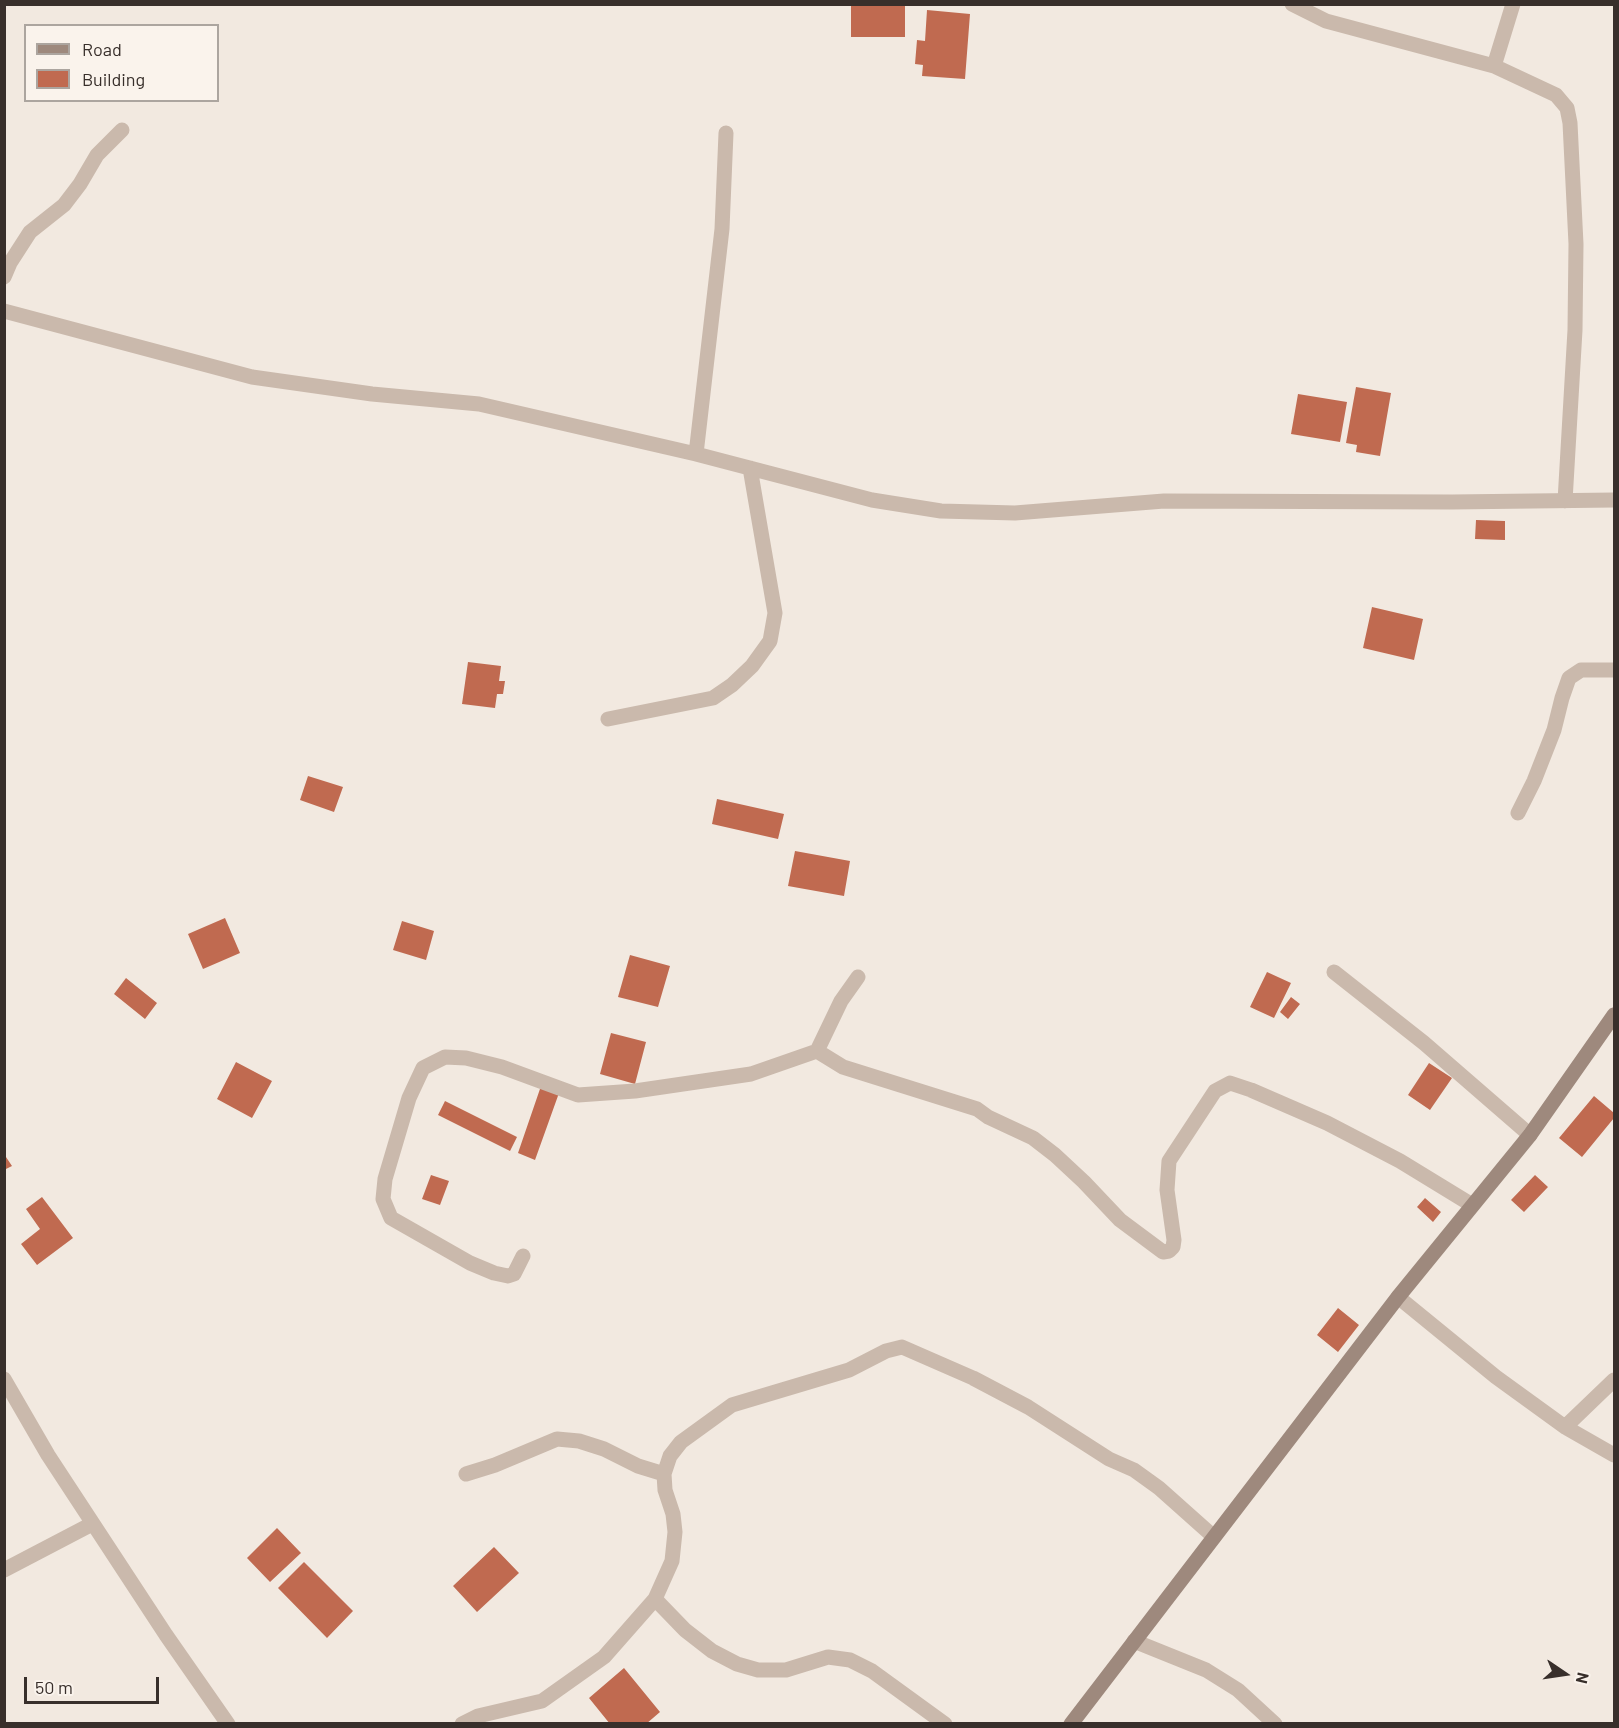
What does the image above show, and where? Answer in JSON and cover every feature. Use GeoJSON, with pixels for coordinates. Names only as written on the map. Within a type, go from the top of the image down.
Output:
{"type":"FeatureCollection","features":[{"type":"Feature","properties":{"kind":"main road"},"geometry":{"type":"LineString","coordinates":[[1071,1724],[1398,1297],[1530,1135],[1614,1015]]}},
{"type":"Feature","properties":{"kind":"street"},"geometry":{"type":"LineString","coordinates":[[1292,4],[1326,21],[1494,66],[1556,95],[1567,108],[1570,123],[1576,244],[1575,330],[1565,501]]}},
{"type":"Feature","properties":{"kind":"street"},"geometry":{"type":"LineString","coordinates":[[1494,66],[1514,4]]}},
{"type":"Feature","properties":{"kind":"street"},"geometry":{"type":"LineString","coordinates":[[4,277],[10,263],[30,232],[64,205],[97,155],[122,130]]}},
{"type":"Feature","properties":{"kind":"street"},"geometry":{"type":"LineString","coordinates":[[696,454],[722,229],[726,133]]}},
{"type":"Feature","properties":{"kind":"street"},"geometry":{"type":"LineString","coordinates":[[4,311],[252,377],[372,394],[479,404],[696,454],[872,500],[941,511],[1015,513],[1164,501],[1614,500]]}},
{"type":"Feature","properties":{"kind":"street"},"geometry":{"type":"LineString","coordinates":[[608,719],[713,698],[732,685],[752,666],[770,641],[775,613],[750,468]]}},
{"type":"Feature","properties":{"kind":"street"},"geometry":{"type":"LineString","coordinates":[[1518,813],[1543,757],[1569,678],[1581,670],[1614,670]]}},
{"type":"Feature","properties":{"kind":"street"},"geometry":{"type":"LineString","coordinates":[[1335,972],[1424,1043],[1530,1135]]}},
{"type":"Feature","properties":{"kind":"street"},"geometry":{"type":"LineString","coordinates":[[523,1256],[514,1274],[508,1276],[494,1273],[470,1263],[391,1218],[383,1198],[385,1179],[409,1098],[423,1068],[445,1058],[466,1058],[502,1067],[578,1095],[602,1095],[751,1074],[817,1051],[841,1001],[858,977]]}},
{"type":"Feature","properties":{"kind":"street"},"geometry":{"type":"LineString","coordinates":[[817,1051],[843,1067],[977,1109],[996,1121],[1033,1138],[1084,1182],[1120,1220],[1163,1252],[1173,1247],[1174,1240],[1167,1190],[1169,1161],[1215,1091],[1230,1083],[1327,1123],[1400,1161],[1472,1205]]}},
{"type":"Feature","properties":{"kind":"street"},"geometry":{"type":"LineString","coordinates":[[1398,1297],[1496,1377],[1564,1427],[1614,1455]]}},
{"type":"Feature","properties":{"kind":"street"},"geometry":{"type":"LineString","coordinates":[[462,1724],[478,1716],[542,1701],[604,1657],[655,1599],[672,1562],[675,1532],[673,1514],[665,1490],[664,1473],[670,1456],[681,1442],[732,1405],[849,1370],[886,1351],[902,1347],[973,1378],[1028,1407],[1109,1459],[1134,1470],[1159,1488],[1214,1537]]}},
{"type":"Feature","properties":{"kind":"street"},"geometry":{"type":"LineString","coordinates":[[4,1380],[92,1524],[228,1724]]}},
{"type":"Feature","properties":{"kind":"street"},"geometry":{"type":"LineString","coordinates":[[1564,1427],[1614,1380]]}},
{"type":"Feature","properties":{"kind":"street"},"geometry":{"type":"LineString","coordinates":[[466,1474],[495,1465],[556,1439],[579,1441],[604,1449],[638,1466],[664,1473]]}},
{"type":"Feature","properties":{"kind":"street"},"geometry":{"type":"LineString","coordinates":[[4,1570],[92,1524]]}},
{"type":"Feature","properties":{"kind":"street"},"geometry":{"type":"LineString","coordinates":[[655,1599],[685,1630],[712,1651],[736,1664],[758,1670],[786,1670],[828,1657],[850,1660],[872,1671],[945,1724]]}},
{"type":"Feature","properties":{"kind":"street"},"geometry":{"type":"LineString","coordinates":[[1134,1641],[1206,1670],[1238,1690],[1275,1724]]}},
{"type":"Feature","properties":{"kind":"building"},"geometry":{"type":"Polygon","coordinates":[[[851,4],[905,4],[905,37],[851,37],[851,4]]]}},
{"type":"Feature","properties":{"kind":"building"},"geometry":{"type":"Polygon","coordinates":[[[927,10],[970,14],[965,79],[922,76],[923,65],[915,64],[917,40],[925,41],[927,10]]]}},
{"type":"Feature","properties":{"kind":"building"},"geometry":{"type":"Polygon","coordinates":[[[1356,387],[1391,393],[1380,456],[1356,452],[1357,445],[1346,443],[1356,387]]]}},
{"type":"Feature","properties":{"kind":"building"},"geometry":{"type":"Polygon","coordinates":[[[1298,394],[1347,402],[1340,442],[1291,434],[1298,394]]]}},
{"type":"Feature","properties":{"kind":"building"},"geometry":{"type":"Polygon","coordinates":[[[1476,520],[1505,521],[1505,540],[1475,539],[1476,520]]]}},
{"type":"Feature","properties":{"kind":"building"},"geometry":{"type":"Polygon","coordinates":[[[1372,607],[1423,619],[1414,660],[1363,648],[1372,607]]]}},
{"type":"Feature","properties":{"kind":"building"},"geometry":{"type":"Polygon","coordinates":[[[468,662],[501,666],[499,681],[505,681],[503,694],[497,694],[495,708],[462,704],[468,662]]]}},
{"type":"Feature","properties":{"kind":"building"},"geometry":{"type":"Polygon","coordinates":[[[308,776],[343,787],[334,812],[300,800],[308,776]]]}},
{"type":"Feature","properties":{"kind":"building"},"geometry":{"type":"Polygon","coordinates":[[[717,799],[784,814],[778,839],[712,824],[717,799]]]}},
{"type":"Feature","properties":{"kind":"building"},"geometry":{"type":"Polygon","coordinates":[[[795,851],[850,861],[844,896],[788,886],[795,851]]]}},
{"type":"Feature","properties":{"kind":"building"},"geometry":{"type":"Polygon","coordinates":[[[225,918],[240,953],[203,969],[188,934],[225,918]]]}},
{"type":"Feature","properties":{"kind":"building"},"geometry":{"type":"Polygon","coordinates":[[[402,921],[434,931],[426,960],[393,950],[402,921]]]}},
{"type":"Feature","properties":{"kind":"building"},"geometry":{"type":"Polygon","coordinates":[[[630,955],[670,966],[658,1007],[618,997],[630,955]]]}},
{"type":"Feature","properties":{"kind":"building"},"geometry":{"type":"Polygon","coordinates":[[[1267,972],[1291,983],[1274,1018],[1250,1007],[1267,972]]]}},
{"type":"Feature","properties":{"kind":"building"},"geometry":{"type":"Polygon","coordinates":[[[126,978],[157,1003],[145,1019],[114,994],[126,978]]]}},
{"type":"Feature","properties":{"kind":"building"},"geometry":{"type":"Polygon","coordinates":[[[1291,997],[1300,1004],[1288,1019],[1280,1012],[1291,997]]]}},
{"type":"Feature","properties":{"kind":"building"},"geometry":{"type":"Polygon","coordinates":[[[611,1033],[646,1042],[635,1084],[600,1074],[611,1033]]]}},
{"type":"Feature","properties":{"kind":"building"},"geometry":{"type":"Polygon","coordinates":[[[236,1062],[272,1081],[252,1118],[217,1099],[236,1062]]]}},
{"type":"Feature","properties":{"kind":"building"},"geometry":{"type":"Polygon","coordinates":[[[1429,1063],[1452,1078],[1430,1110],[1408,1095],[1429,1063]]]}},
{"type":"Feature","properties":{"kind":"building"},"geometry":{"type":"Polygon","coordinates":[[[541,1086],[559,1093],[535,1160],[518,1153],[541,1086]]]}},
{"type":"Feature","properties":{"kind":"building"},"geometry":{"type":"Polygon","coordinates":[[[1594,1096],[1614,1113],[1614,1118],[1582,1157],[1559,1138],[1594,1096]]]}},
{"type":"Feature","properties":{"kind":"building"},"geometry":{"type":"Polygon","coordinates":[[[445,1101],[517,1137],[510,1151],[438,1115],[445,1101]]]}},
{"type":"Feature","properties":{"kind":"building"},"geometry":{"type":"Polygon","coordinates":[[[4,1154],[12,1166],[4,1170],[4,1154]]]}},
{"type":"Feature","properties":{"kind":"building"},"geometry":{"type":"Polygon","coordinates":[[[431,1175],[449,1181],[440,1205],[422,1199],[431,1175]]]}},
{"type":"Feature","properties":{"kind":"building"},"geometry":{"type":"Polygon","coordinates":[[[1535,1175],[1548,1187],[1524,1212],[1511,1200],[1535,1175]]]}},
{"type":"Feature","properties":{"kind":"building"},"geometry":{"type":"Polygon","coordinates":[[[42,1197],[73,1238],[37,1265],[21,1244],[40,1229],[26,1209],[42,1197]]]}},
{"type":"Feature","properties":{"kind":"building"},"geometry":{"type":"Polygon","coordinates":[[[1425,1198],[1441,1212],[1433,1222],[1417,1207],[1425,1198]]]}},
{"type":"Feature","properties":{"kind":"building"},"geometry":{"type":"Polygon","coordinates":[[[1338,1308],[1359,1325],[1338,1352],[1317,1335],[1338,1308]]]}},
{"type":"Feature","properties":{"kind":"building"},"geometry":{"type":"Polygon","coordinates":[[[277,1528],[301,1553],[270,1582],[247,1558],[277,1528]]]}},
{"type":"Feature","properties":{"kind":"building"},"geometry":{"type":"Polygon","coordinates":[[[494,1547],[519,1573],[477,1612],[453,1586],[494,1547]]]}},
{"type":"Feature","properties":{"kind":"building"},"geometry":{"type":"Polygon","coordinates":[[[304,1562],[353,1611],[327,1638],[278,1588],[304,1562]]]}},
{"type":"Feature","properties":{"kind":"building"},"geometry":{"type":"Polygon","coordinates":[[[624,1668],[660,1712],[646,1724],[610,1724],[589,1698],[624,1668]]]}}]}
